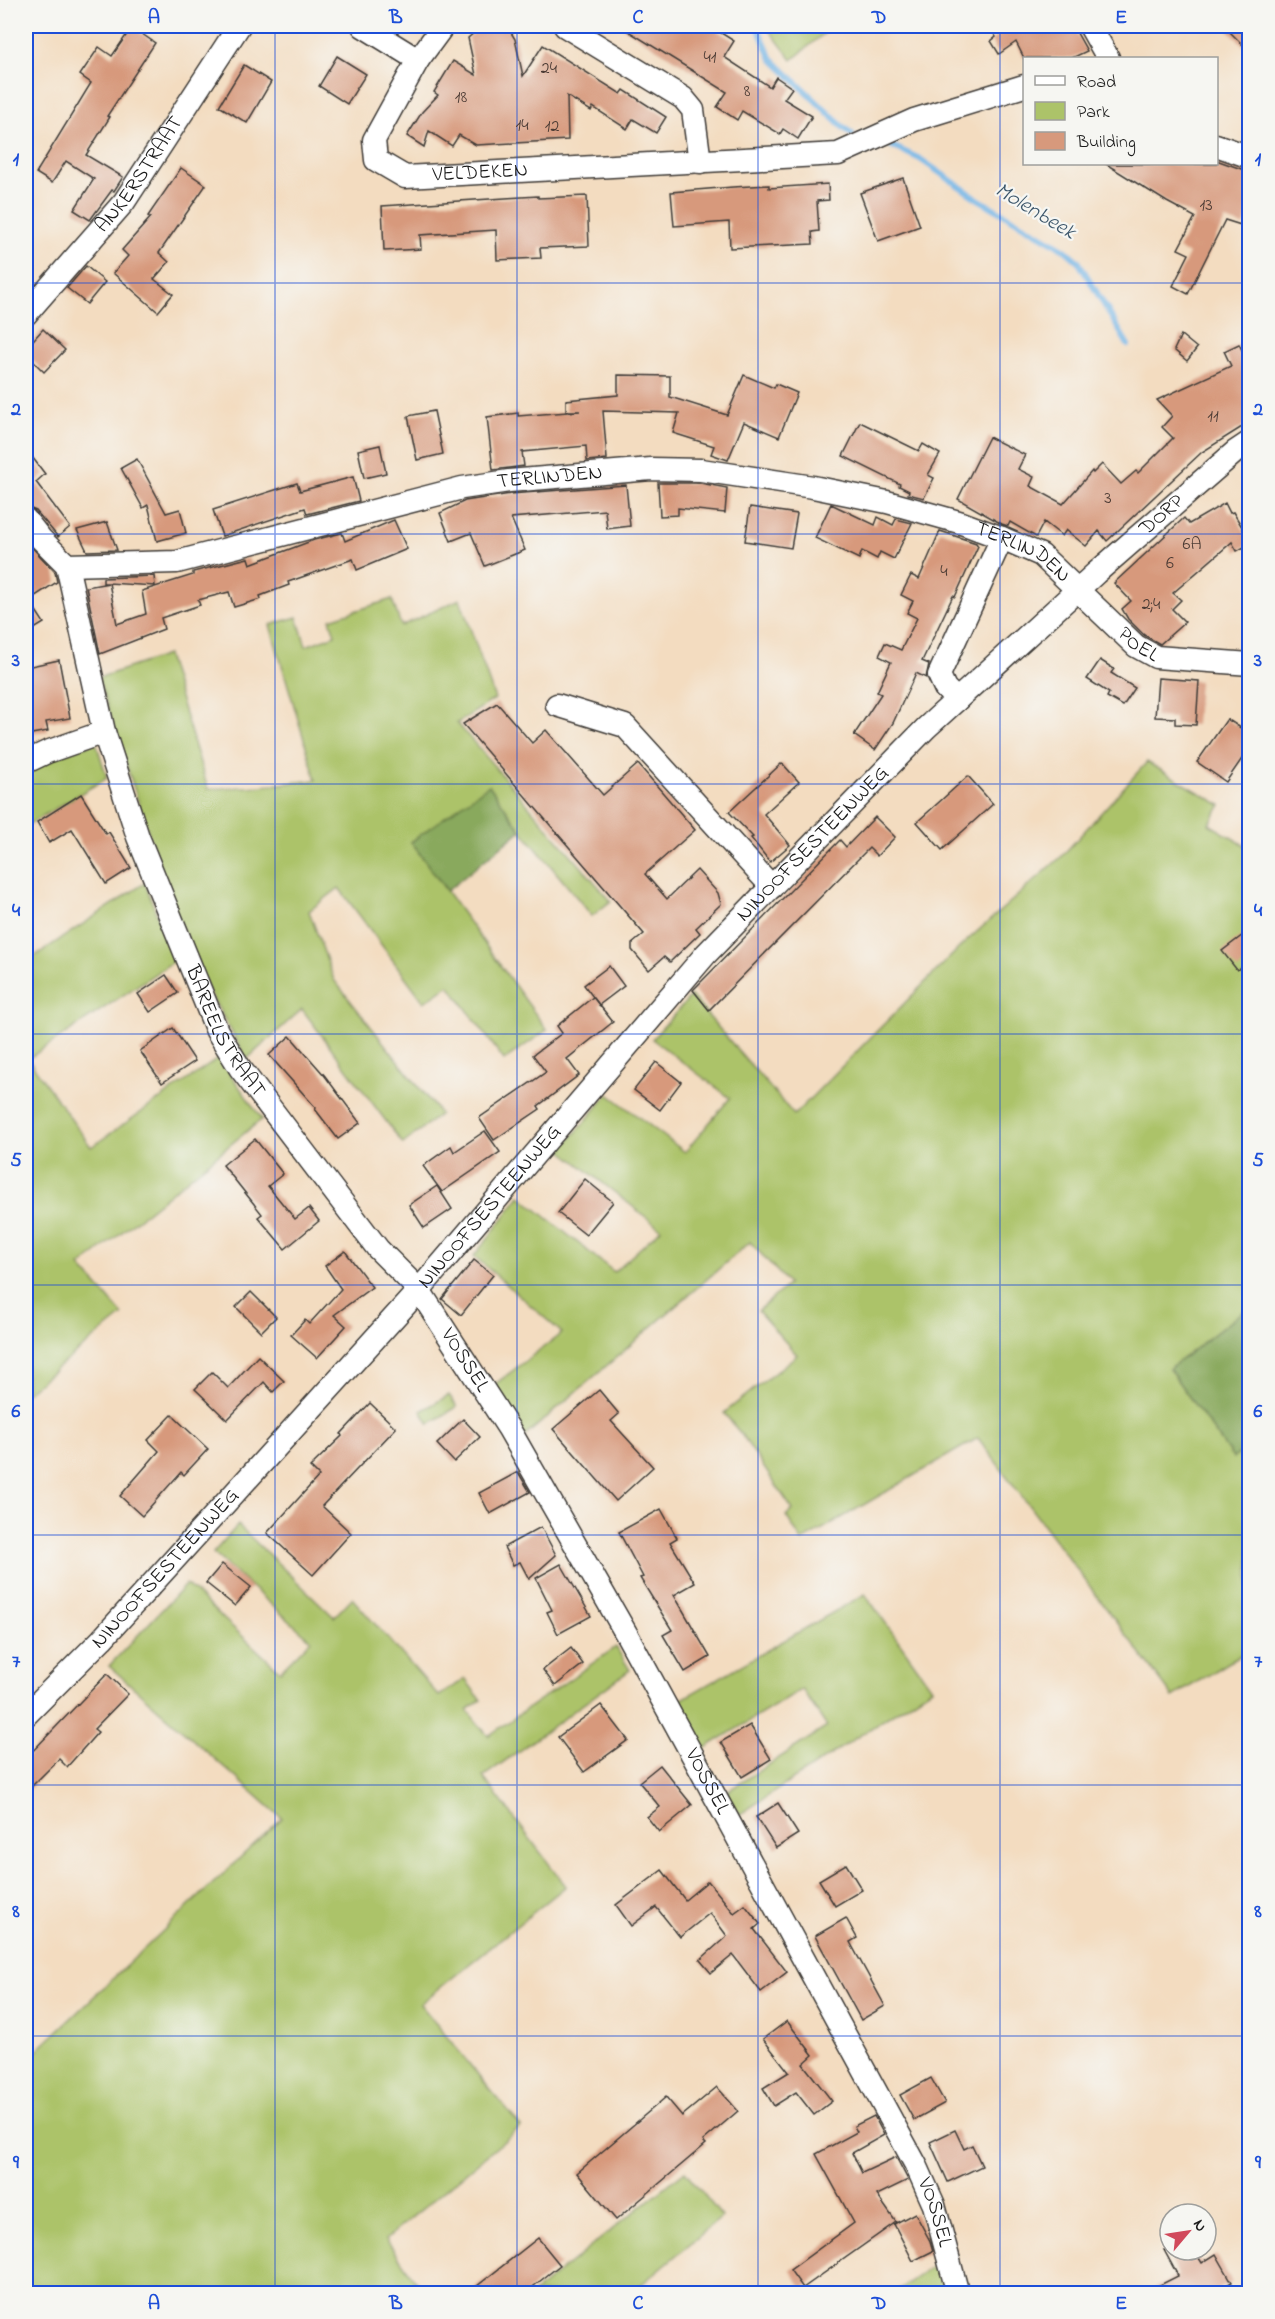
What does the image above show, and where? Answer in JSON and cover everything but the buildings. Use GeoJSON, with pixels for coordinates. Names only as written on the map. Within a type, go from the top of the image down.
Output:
{"type":"FeatureCollection","features":[{"type":"Feature","properties":{"kind":"street","name":"ANKERSTRAAT"},"geometry":{"type":"LineString","coordinates":[[26,314],[124,202],[240,26]]}},
{"type":"Feature","properties":{"kind":"street"},"geometry":{"type":"LineString","coordinates":[[363,26],[418,60]]}},
{"type":"Feature","properties":{"kind":"street","name":"VELDEKEN"},"geometry":{"type":"LineString","coordinates":[[442,26],[418,60],[374,140],[376,160],[405,177],[838,154],[914,120],[1023,86]]}},
{"type":"Feature","properties":{"kind":"street"},"geometry":{"type":"LineString","coordinates":[[565,26],[683,98],[693,110],[700,162]]}},
{"type":"Feature","properties":{"kind":"street"},"geometry":{"type":"LineString","coordinates":[[1090,26],[1107,57]]}},
{"type":"Feature","properties":{"kind":"street"},"geometry":{"type":"LineString","coordinates":[[1218,146],[1250,157]]}},
{"type":"Feature","properties":{"kind":"street","name":"DORP"},"geometry":{"type":"LineString","coordinates":[[1076,591],[1235,452],[1250,442]]}},
{"type":"Feature","properties":{"kind":"street","name":"TERLINDEN"},"geometry":{"type":"LineString","coordinates":[[67,565],[177,562],[462,488],[509,481],[651,470],[726,473],[813,487],[887,502],[958,522],[1041,555],[1076,591]]}},
{"type":"Feature","properties":{"kind":"street"},"geometry":{"type":"LineString","coordinates":[[26,520],[40,539],[67,565]]}},
{"type":"Feature","properties":{"kind":"street"},"geometry":{"type":"LineString","coordinates":[[957,700],[945,688],[939,675],[1002,538]]}},
{"type":"Feature","properties":{"kind":"street","name":"BAREELSTRAAT"},"geometry":{"type":"LineString","coordinates":[[67,565],[104,732],[138,837],[217,1031],[240,1068],[378,1249],[419,1290]]}},
{"type":"Feature","properties":{"kind":"street","name":"POEL"},"geometry":{"type":"LineString","coordinates":[[1076,591],[1136,646],[1155,657],[1250,664]]}},
{"type":"Feature","properties":{"kind":"street","name":"NINOOFSESTEENWEG"},"geometry":{"type":"LineString","coordinates":[[26,1715],[102,1639],[419,1290],[706,954],[926,728],[1076,591]]}},
{"type":"Feature","properties":{"kind":"street"},"geometry":{"type":"LineString","coordinates":[[557,705],[625,726],[772,886]]}},
{"type":"Feature","properties":{"kind":"street"},"geometry":{"type":"LineString","coordinates":[[26,762],[104,732]]}},
{"type":"Feature","properties":{"kind":"street","name":"VOSSEL"},"geometry":{"type":"LineString","coordinates":[[419,1290],[509,1429],[615,1614],[917,2167],[934,2205],[958,2294]]}},
{"type":"Feature","properties":{"kind":"green space"},"geometry":{"type":"Polygon","coordinates":[[[766,26],[833,26],[792,60],[766,26]]]}},
{"type":"Feature","properties":{"kind":"green space"},"geometry":{"type":"Polygon","coordinates":[[[392,599],[401,626],[460,599],[495,699],[457,723],[611,901],[592,916],[521,830],[489,786],[411,842],[547,1030],[504,1060],[449,985],[424,1002],[339,888],[309,911],[334,980],[440,1114],[403,1144],[302,1009],[247,1059],[209,992],[171,902],[98,678],[167,655],[208,789],[316,780],[270,625],[297,617],[306,646],[335,635],[330,619],[392,599]]]}},
{"type":"Feature","properties":{"kind":"green space"},"geometry":{"type":"Polygon","coordinates":[[[96,742],[107,778],[26,826],[26,768],[96,742]]]}},
{"type":"Feature","properties":{"kind":"green space"},"geometry":{"type":"Polygon","coordinates":[[[1147,762],[1221,805],[1209,824],[1249,848],[1249,1307],[1169,1369],[1233,1458],[1249,1447],[1249,1650],[1173,1697],[978,1438],[802,1541],[786,1516],[793,1510],[724,1413],[797,1355],[758,1311],[789,1284],[750,1242],[525,1436],[494,1385],[562,1333],[474,1256],[520,1196],[614,1272],[661,1229],[561,1150],[608,1094],[685,1152],[730,1098],[652,1039],[691,996],[794,1115],[962,945],[1061,857],[1147,762]]]}},
{"type":"Feature","properties":{"kind":"green space"},"geometry":{"type":"Polygon","coordinates":[[[489,785],[521,830],[447,891],[411,842],[489,785]]]}},
{"type":"Feature","properties":{"kind":"green space"},"geometry":{"type":"Polygon","coordinates":[[[145,883],[174,961],[28,1059],[91,1147],[219,1058],[262,1119],[80,1266],[123,1315],[26,1393],[26,962],[145,883]]]}},
{"type":"Feature","properties":{"kind":"green space"},"geometry":{"type":"Polygon","coordinates":[[[1249,1307],[1249,1447],[1233,1458],[1169,1369],[1249,1307]]]}},
{"type":"Feature","properties":{"kind":"green space"},"geometry":{"type":"Polygon","coordinates":[[[449,1395],[457,1407],[429,1424],[421,1411],[449,1395]]]}},
{"type":"Feature","properties":{"kind":"green space"},"geometry":{"type":"Polygon","coordinates":[[[238,1525],[334,1617],[352,1598],[439,1696],[465,1679],[481,1700],[467,1710],[488,1736],[616,1647],[630,1670],[483,1777],[566,1886],[420,2004],[521,2127],[386,2239],[424,2293],[26,2293],[26,2061],[282,1818],[109,1666],[186,1584],[280,1671],[311,1640],[213,1553],[238,1525]]]}},
{"type":"Feature","properties":{"kind":"green space"},"geometry":{"type":"Polygon","coordinates":[[[865,1594],[932,1688],[739,1815],[726,1792],[827,1727],[802,1689],[702,1750],[677,1702],[865,1594]]]}},
{"type":"Feature","properties":{"kind":"green space"},"geometry":{"type":"Polygon","coordinates":[[[685,2171],[722,2217],[631,2293],[533,2293],[685,2171]]]}},
{"type":"Feature","properties":{"kind":"green space"},"geometry":{"type":"Polygon","coordinates":[[[939,2262],[947,2293],[894,2293],[939,2262]]]}},
{"type":"Feature","properties":{"kind":"waterway","name":"Molenbeek"},"geometry":{"type":"LineString","coordinates":[[757,26],[772,59],[852,134]]}},
{"type":"Feature","properties":{"kind":"waterway","name":"Molenbeek"},"geometry":{"type":"LineString","coordinates":[[890,145],[920,159],[978,199],[1064,249],[1078,261],[1128,345]]}}]}
